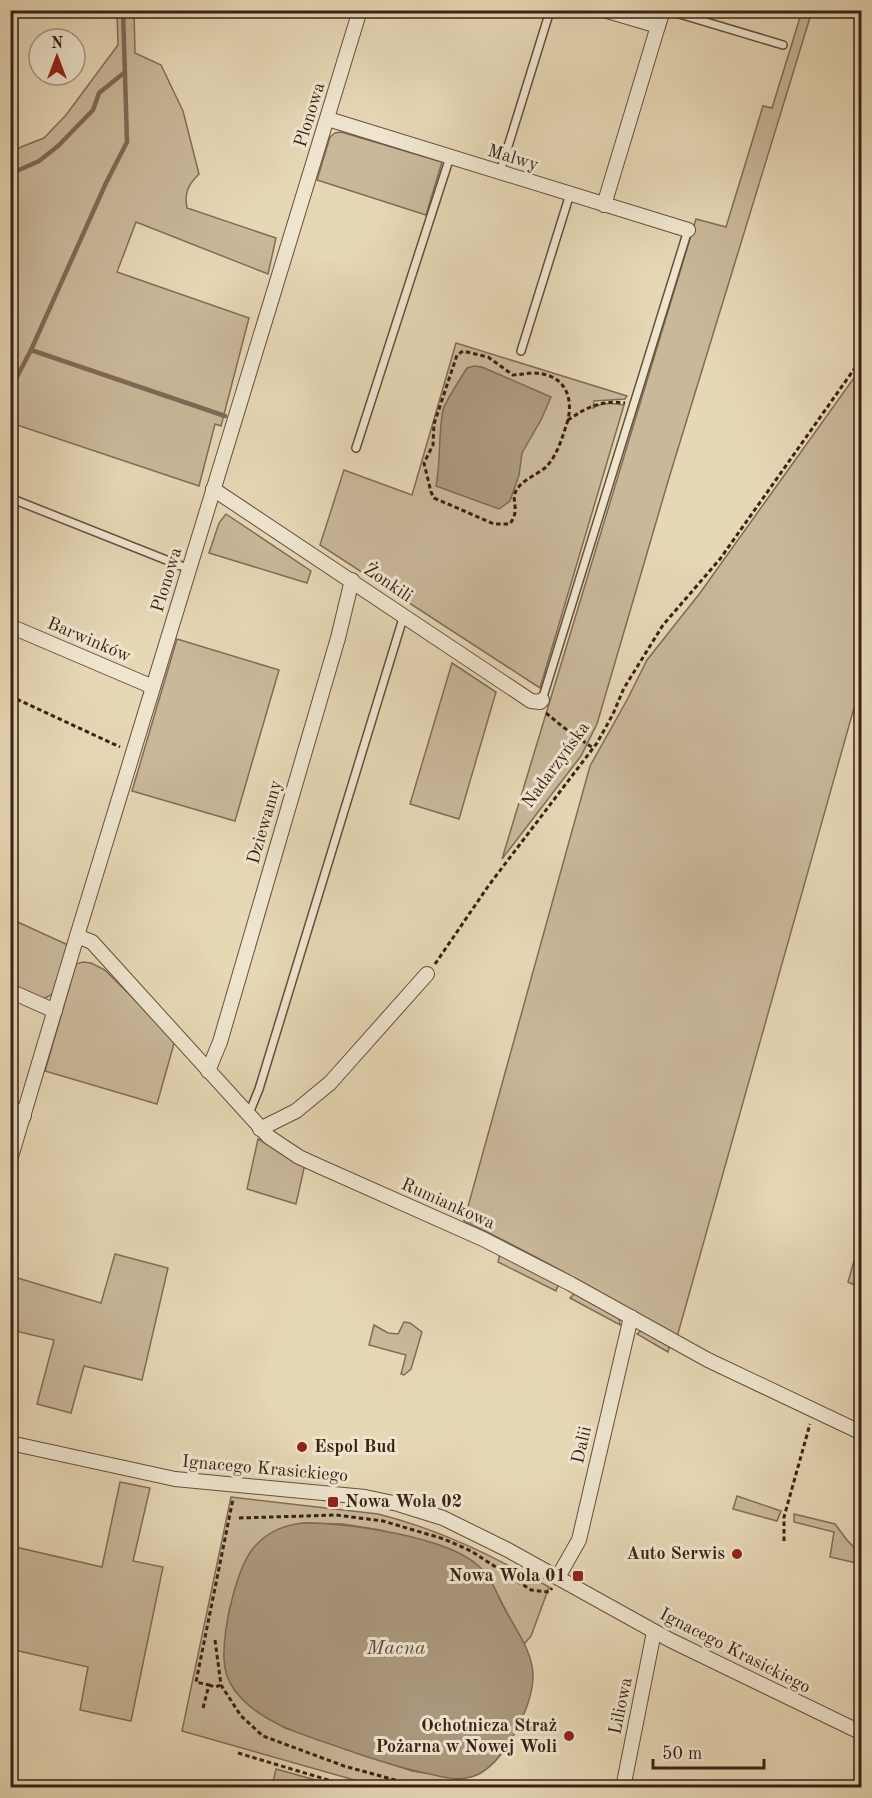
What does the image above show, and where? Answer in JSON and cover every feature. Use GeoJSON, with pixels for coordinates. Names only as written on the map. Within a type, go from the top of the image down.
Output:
{"type":"FeatureCollection","features":[{"type":"Feature","properties":{"kind":"street","name":"Plonowa"},"geometry":{"type":"LineString","coordinates":[[10,1160],[360,10]]}},
{"type":"Feature","properties":{"kind":"street"},"geometry":{"type":"LineString","coordinates":[[604,10],[658,26]]}},
{"type":"Feature","properties":{"kind":"street"},"geometry":{"type":"LineString","coordinates":[[604,205],[658,26],[665,10]]}},
{"type":"Feature","properties":{"kind":"street","name":"Malwy"},"geometry":{"type":"LineString","coordinates":[[328,119],[688,230]]}},
{"type":"Feature","properties":{"kind":"street","name":"Żonkili"},"geometry":{"type":"LineString","coordinates":[[213,489],[531,701],[539,701]]}},
{"type":"Feature","properties":{"kind":"street","name":"Dziewanny"},"geometry":{"type":"LineString","coordinates":[[208,1071],[236,986],[338,638],[352,580]]}},
{"type":"Feature","properties":{"kind":"street","name":"Barwinków"},"geometry":{"type":"LineString","coordinates":[[10,626],[153,687]]}},
{"type":"Feature","properties":{"kind":"street","name":"Rumiankowa"},"geometry":{"type":"LineString","coordinates":[[77,936],[92,942],[260,1129],[299,1157],[483,1239],[708,1360],[861,1433]]}},
{"type":"Feature","properties":{"kind":"street"},"geometry":{"type":"LineString","coordinates":[[260,1129],[296,1111],[330,1083],[427,974]]}},
{"type":"Feature","properties":{"kind":"street"},"geometry":{"type":"LineString","coordinates":[[10,991],[55,1011]]}},
{"type":"Feature","properties":{"kind":"street"},"geometry":{"type":"LineString","coordinates":[[10,1106],[24,1116]]}},
{"type":"Feature","properties":{"kind":"street","name":"Dalii"},"geometry":{"type":"LineString","coordinates":[[555,1582],[579,1540],[631,1317]]}},
{"type":"Feature","properties":{"kind":"street","name":"Ignacego Krasickiego"},"geometry":{"type":"LineString","coordinates":[[10,1443],[175,1479],[365,1497],[398,1504],[443,1518],[508,1550],[555,1582],[861,1733]]}},
{"type":"Feature","properties":{"kind":"street","name":"Liliowa"},"geometry":{"type":"LineString","coordinates":[[623,1788],[654,1632]]}},
{"type":"Feature","properties":{"kind":"lane"},"geometry":{"type":"LineString","coordinates":[[665,10],[783,45]]}},
{"type":"Feature","properties":{"kind":"lane"},"geometry":{"type":"LineString","coordinates":[[499,173],[549,14]]}},
{"type":"Feature","properties":{"kind":"lane"},"geometry":{"type":"LineString","coordinates":[[356,448],[450,157]]}},
{"type":"Feature","properties":{"kind":"lane"},"geometry":{"type":"LineString","coordinates":[[521,351],[570,194]]}},
{"type":"Feature","properties":{"kind":"lane"},"geometry":{"type":"LineString","coordinates":[[539,701],[688,230]]}},
{"type":"Feature","properties":{"kind":"lane"},"geometry":{"type":"LineString","coordinates":[[10,498],[189,569]]}},
{"type":"Feature","properties":{"kind":"lane"},"geometry":{"type":"LineString","coordinates":[[248,1116],[259,1089],[404,615]]}},
{"type":"Feature","properties":{"kind":"path"},"geometry":{"type":"LineString","coordinates":[[568,420],[571,409],[568,393],[557,379],[534,373],[513,375],[488,357],[463,351],[457,355],[434,424],[433,445],[424,463],[434,498],[494,524],[510,524],[515,517],[515,493],[522,483],[545,468],[554,458],[568,420],[600,402],[615,401],[634,404]]}},
{"type":"Feature","properties":{"kind":"path","name":"Nadarzyńska"},"geometry":{"type":"LineString","coordinates":[[427,974],[489,885],[593,748],[613,714],[624,688],[663,625],[720,559],[861,358]]}},
{"type":"Feature","properties":{"kind":"path"},"geometry":{"type":"LineString","coordinates":[[10,696],[134,753]]}},
{"type":"Feature","properties":{"kind":"path"},"geometry":{"type":"LineString","coordinates":[[539,701],[563,728],[593,748]]}},
{"type":"Feature","properties":{"kind":"path"},"geometry":{"type":"LineString","coordinates":[[784,1541],[784,1517],[813,1410]]}},
{"type":"Feature","properties":{"kind":"path"},"geometry":{"type":"LineString","coordinates":[[221,1685],[215,1687],[196,1682],[234,1494]]}},
{"type":"Feature","properties":{"kind":"path"},"geometry":{"type":"LineString","coordinates":[[239,1518],[336,1515],[383,1521],[444,1539],[471,1551],[531,1590],[549,1592],[555,1582]]}},
{"type":"Feature","properties":{"kind":"path"},"geometry":{"type":"LineString","coordinates":[[215,1640],[221,1685],[241,1716],[262,1736],[344,1766],[424,1788]]}},
{"type":"Feature","properties":{"kind":"path"},"geometry":{"type":"LineString","coordinates":[[203,1708],[209,1685]]}},
{"type":"Feature","properties":{"kind":"path"},"geometry":{"type":"LineString","coordinates":[[238,1754],[355,1788]]}},
{"type":"Feature","properties":{"kind":"shaded area"},"geometry":{"type":"Polygon","coordinates":[[[117,11],[134,11],[135,53],[161,65],[183,111],[199,174],[188,190],[187,208],[276,238],[268,274],[136,222],[117,272],[249,318],[221,426],[215,424],[199,486],[11,423],[11,154],[21,147],[44,138],[66,115],[118,45],[117,11]]]}},
{"type":"Feature","properties":{"kind":"shaded area"},"geometry":{"type":"Polygon","coordinates":[[[802,11],[812,11],[669,478],[597,724],[581,756],[502,859],[696,219],[726,227],[763,106],[772,108],[802,11]]]}},
{"type":"Feature","properties":{"kind":"shaded area"},"geometry":{"type":"Polygon","coordinates":[[[341,132],[442,162],[426,215],[317,180],[330,137],[341,132]]]}},
{"type":"Feature","properties":{"kind":"shaded area"},"geometry":{"type":"Polygon","coordinates":[[[456,343],[627,396],[625,399],[594,401],[593,408],[608,404],[624,405],[540,688],[320,545],[344,470],[412,495],[456,343]]]}},
{"type":"Feature","properties":{"kind":"shaded area"},"geometry":{"type":"Polygon","coordinates":[[[861,368],[861,683],[677,1337],[545,1262],[464,1221],[590,766],[647,660],[700,593],[861,368]]]}},
{"type":"Feature","properties":{"kind":"shaded area"},"geometry":{"type":"Polygon","coordinates":[[[226,514],[311,571],[307,583],[209,553],[219,523],[226,514]]]}},
{"type":"Feature","properties":{"kind":"shaded area"},"geometry":{"type":"Polygon","coordinates":[[[177,639],[279,670],[235,821],[132,791],[177,639]]]}},
{"type":"Feature","properties":{"kind":"shaded area"},"geometry":{"type":"Polygon","coordinates":[[[452,663],[496,692],[459,819],[410,804],[452,663]]]}},
{"type":"Feature","properties":{"kind":"shaded area"},"geometry":{"type":"Polygon","coordinates":[[[11,919],[68,945],[53,994],[41,1000],[11,986],[11,919]]]}},
{"type":"Feature","properties":{"kind":"shaded area"},"geometry":{"type":"Polygon","coordinates":[[[83,962],[105,970],[175,1040],[157,1104],[45,1071],[76,964],[83,962]]]}},
{"type":"Feature","properties":{"kind":"shaded area"},"geometry":{"type":"Polygon","coordinates":[[[258,1139],[305,1164],[296,1204],[247,1189],[258,1139]]]}},
{"type":"Feature","properties":{"kind":"shaded area"},"geometry":{"type":"Polygon","coordinates":[[[861,1236],[861,1288],[848,1282],[861,1236]]]}},
{"type":"Feature","properties":{"kind":"shaded area"},"geometry":{"type":"Polygon","coordinates":[[[500,1253],[559,1283],[556,1291],[498,1262],[500,1253]]]}},
{"type":"Feature","properties":{"kind":"shaded area"},"geometry":{"type":"Polygon","coordinates":[[[115,1254],[168,1268],[142,1380],[84,1366],[71,1413],[37,1404],[54,1340],[11,1330],[11,1276],[101,1303],[115,1254]]]}},
{"type":"Feature","properties":{"kind":"shaded area"},"geometry":{"type":"Polygon","coordinates":[[[576,1292],[619,1316],[620,1325],[570,1298],[576,1292]]]}},
{"type":"Feature","properties":{"kind":"shaded area"},"geometry":{"type":"Polygon","coordinates":[[[404,1322],[410,1323],[422,1332],[411,1369],[404,1375],[401,1374],[406,1355],[369,1345],[374,1325],[388,1333],[398,1334],[404,1322]]]}},
{"type":"Feature","properties":{"kind":"shaded area"},"geometry":{"type":"Polygon","coordinates":[[[643,1329],[670,1344],[668,1352],[637,1334],[643,1329]]]}},
{"type":"Feature","properties":{"kind":"shaded area"},"geometry":{"type":"Polygon","coordinates":[[[120,1482],[150,1488],[133,1561],[163,1567],[131,1721],[80,1710],[88,1667],[10,1649],[11,1546],[102,1567],[120,1482]]]}},
{"type":"Feature","properties":{"kind":"shaded area"},"geometry":{"type":"Polygon","coordinates":[[[737,1496],[781,1511],[777,1521],[733,1509],[737,1496]]]}},
{"type":"Feature","properties":{"kind":"shaded area"},"geometry":{"type":"Polygon","coordinates":[[[231,1497],[378,1514],[401,1520],[466,1545],[549,1587],[531,1636],[524,1644],[489,1579],[480,1568],[380,1530],[343,1524],[303,1523],[249,1554],[229,1611],[224,1656],[228,1677],[235,1691],[256,1710],[285,1728],[412,1771],[460,1778],[457,1787],[379,1787],[182,1731],[231,1497]]]}},
{"type":"Feature","properties":{"kind":"shaded area"},"geometry":{"type":"Polygon","coordinates":[[[794,1514],[835,1524],[861,1555],[861,1564],[830,1557],[834,1532],[794,1522],[794,1514]]]}},
{"type":"Feature","properties":{"kind":"shaded area"},"geometry":{"type":"Polygon","coordinates":[[[276,1769],[330,1784],[329,1787],[272,1787],[276,1769]]]}},
{"type":"Feature","properties":{"kind":"water"},"geometry":{"type":"Polygon","coordinates":[[[482,367],[551,397],[522,453],[519,475],[510,501],[499,509],[436,486],[443,410],[467,368],[482,367]]]}},
{"type":"Feature","properties":{"kind":"water","name":"Macna"},"geometry":{"type":"Polygon","coordinates":[[[303,1523],[370,1529],[446,1547],[466,1557],[481,1568],[488,1577],[527,1650],[533,1678],[521,1721],[504,1750],[483,1772],[461,1779],[450,1778],[378,1760],[287,1729],[259,1713],[236,1692],[226,1672],[224,1646],[228,1616],[242,1568],[255,1546],[266,1536],[283,1527],[303,1523]]]}},
{"type":"Feature","properties":{"kind":"waterway"},"geometry":{"type":"LineString","coordinates":[[10,390],[31,350],[106,183],[127,142],[123,10]]}},
{"type":"Feature","properties":{"kind":"waterway"},"geometry":{"type":"LineString","coordinates":[[10,174],[39,161],[58,146],[93,110],[99,93],[125,72]]}},
{"type":"Feature","properties":{"kind":"waterway"},"geometry":{"type":"LineString","coordinates":[[31,350],[225,416]]}},
{"type":"Feature","properties":{"kind":"place","name":"Espol Bud"},"geometry":{"type":"Point","coordinates":[302,1447]}},
{"type":"Feature","properties":{"kind":"place","name":"Nowa Wola 02"},"geometry":{"type":"Point","coordinates":[333,1502]}},
{"type":"Feature","properties":{"kind":"place","name":"Auto Serwis"},"geometry":{"type":"Point","coordinates":[737,1554]}},
{"type":"Feature","properties":{"kind":"place","name":"Nowa Wola 01"},"geometry":{"type":"Point","coordinates":[578,1576]}},
{"type":"Feature","properties":{"kind":"place","name":"Ochotnicza Straż Pożarna w Nowej Woli"},"geometry":{"type":"Point","coordinates":[569,1736]}}]}
